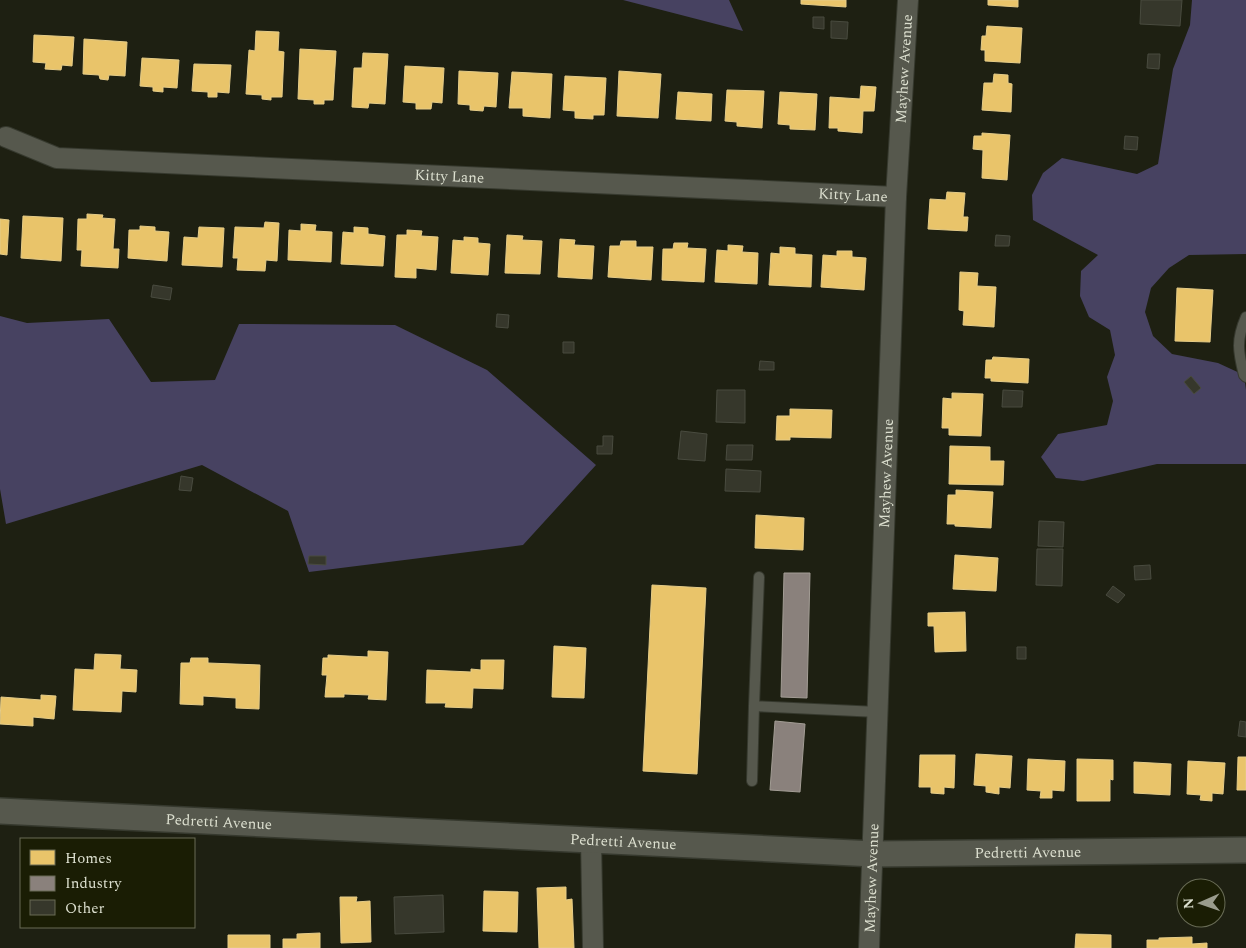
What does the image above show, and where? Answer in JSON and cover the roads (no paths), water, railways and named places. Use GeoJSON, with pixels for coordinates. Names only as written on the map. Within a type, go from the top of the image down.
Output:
{"type":"FeatureCollection","features":[{"type":"Feature","properties":{"kind":"street","name":"Mayhew Avenue"},"geometry":{"type":"LineString","coordinates":[[869,948],[874,854],[896,197],[908,0]]}},
{"type":"Feature","properties":{"kind":"street","name":"Kitty Lane"},"geometry":{"type":"LineString","coordinates":[[6,138],[58,158],[896,197]]}},
{"type":"Feature","properties":{"kind":"street","name":"Pedretti Avenue"},"geometry":{"type":"LineString","coordinates":[[0,811],[874,854],[1246,850]]}},
{"type":"Feature","properties":{"kind":"street"},"geometry":{"type":"LineString","coordinates":[[590,840],[593,948]]}},
{"type":"Feature","properties":{"kind":"lane"},"geometry":{"type":"LineString","coordinates":[[1246,316],[1240,332],[1239,355],[1244,376],[1246,377]]}},
{"type":"Feature","properties":{"kind":"lane"},"geometry":{"type":"LineString","coordinates":[[752,781],[759,577]]}},
{"type":"Feature","properties":{"kind":"lane"},"geometry":{"type":"LineString","coordinates":[[754,706],[878,712]]}}]}
